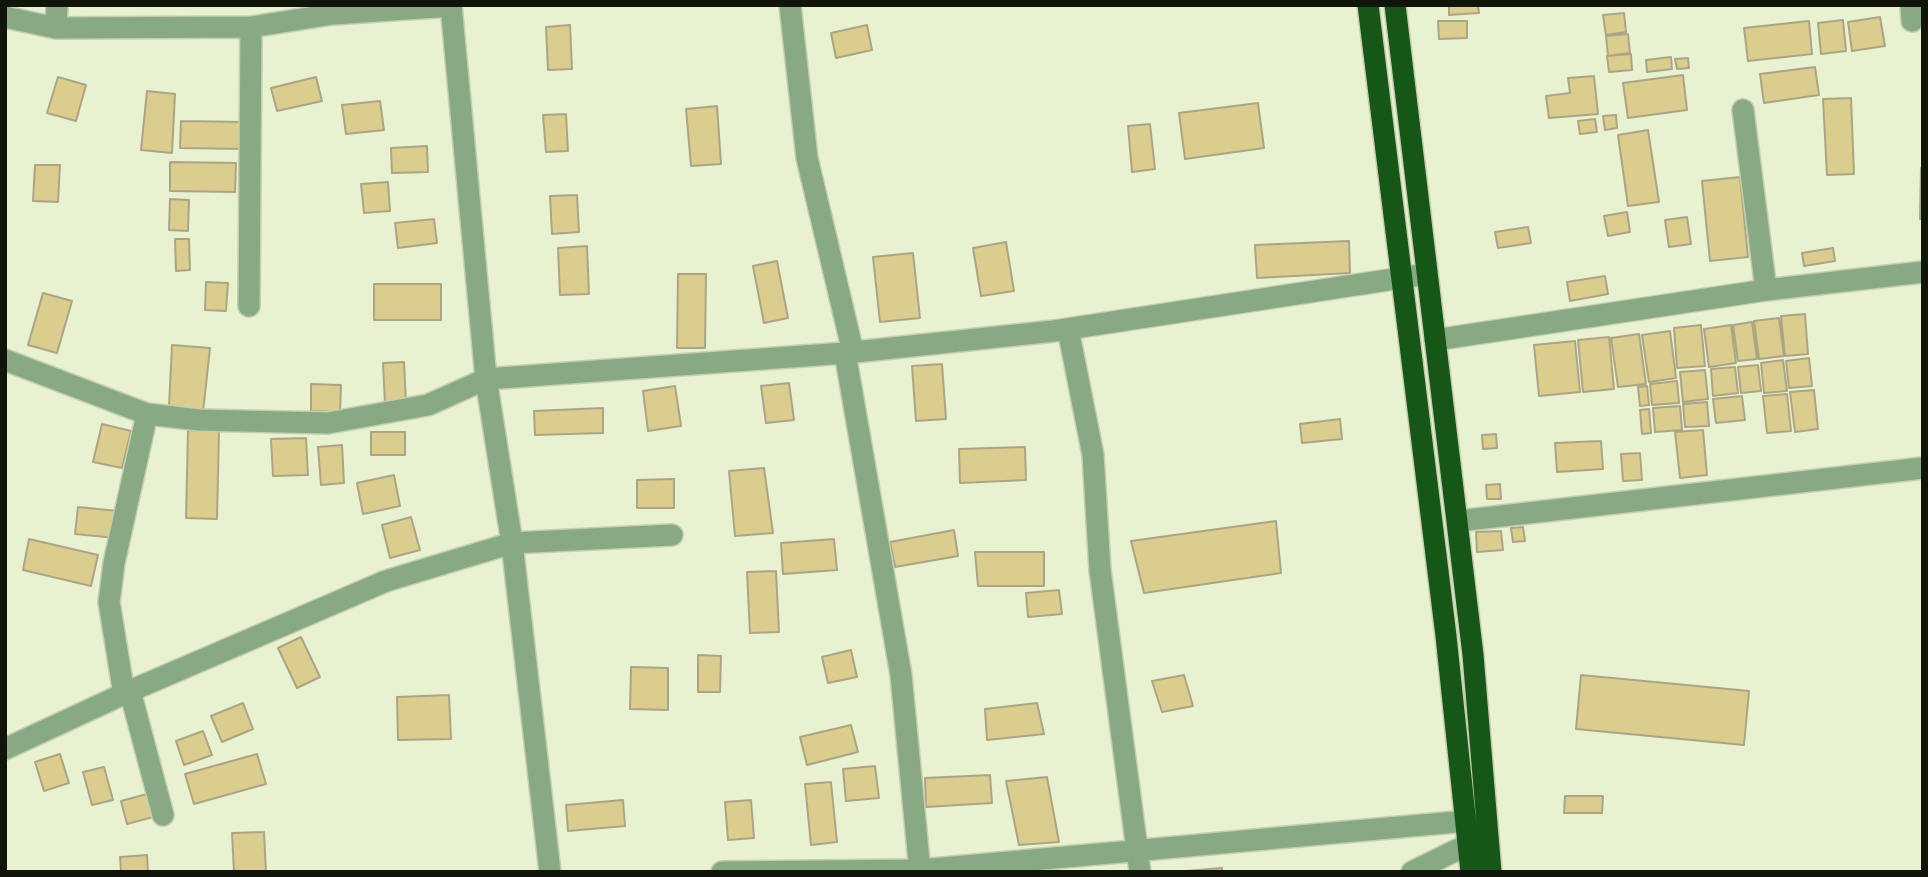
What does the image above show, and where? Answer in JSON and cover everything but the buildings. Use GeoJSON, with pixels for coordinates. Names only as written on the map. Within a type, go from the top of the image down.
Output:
{"type":"FeatureCollection","features":[{"type":"Feature","properties":{"kind":"highway"},"geometry":{"type":"LineString","coordinates":[[1368,5],[1471,872]]}},
{"type":"Feature","properties":{"kind":"highway"},"geometry":{"type":"LineString","coordinates":[[1395,5],[1473,655],[1491,872]]}},
{"type":"Feature","properties":{"kind":"street"},"geometry":{"type":"LineString","coordinates":[[56,28],[57,5]]}},
{"type":"Feature","properties":{"kind":"street"},"geometry":{"type":"LineString","coordinates":[[790,5],[807,158],[849,353],[901,675],[920,871]]}},
{"type":"Feature","properties":{"kind":"street"},"geometry":{"type":"LineString","coordinates":[[5,17],[56,28],[251,27],[333,14],[451,6],[486,379],[512,543],[550,872]]}},
{"type":"Feature","properties":{"kind":"street"},"geometry":{"type":"LineString","coordinates":[[249,306],[251,27]]}},
{"type":"Feature","properties":{"kind":"street"},"geometry":{"type":"LineString","coordinates":[[1743,110],[1766,290]]}},
{"type":"Feature","properties":{"kind":"street"},"geometry":{"type":"LineString","coordinates":[[1435,340],[1766,290],[1923,272]]}},
{"type":"Feature","properties":{"kind":"street"},"geometry":{"type":"LineString","coordinates":[[6,363],[147,414],[199,420],[328,423],[428,405],[486,379],[849,353],[1068,329],[1427,274]]}},
{"type":"Feature","properties":{"kind":"street"},"geometry":{"type":"LineString","coordinates":[[1068,329],[1093,455],[1100,570],[1139,861]]}},
{"type":"Feature","properties":{"kind":"street"},"geometry":{"type":"LineString","coordinates":[[147,414],[114,563],[110,602],[127,692],[163,815]]}},
{"type":"Feature","properties":{"kind":"street"},"geometry":{"type":"LineString","coordinates":[[1458,521],[1923,468]]}},
{"type":"Feature","properties":{"kind":"street"},"geometry":{"type":"LineString","coordinates":[[5,749],[127,692],[386,580],[512,543],[672,535]]}},
{"type":"Feature","properties":{"kind":"street"},"geometry":{"type":"LineString","coordinates":[[722,872],[920,871],[1139,861],[1467,821]]}},
{"type":"Feature","properties":{"kind":"street"},"geometry":{"type":"LineString","coordinates":[[1412,872],[1469,844]]}}]}
